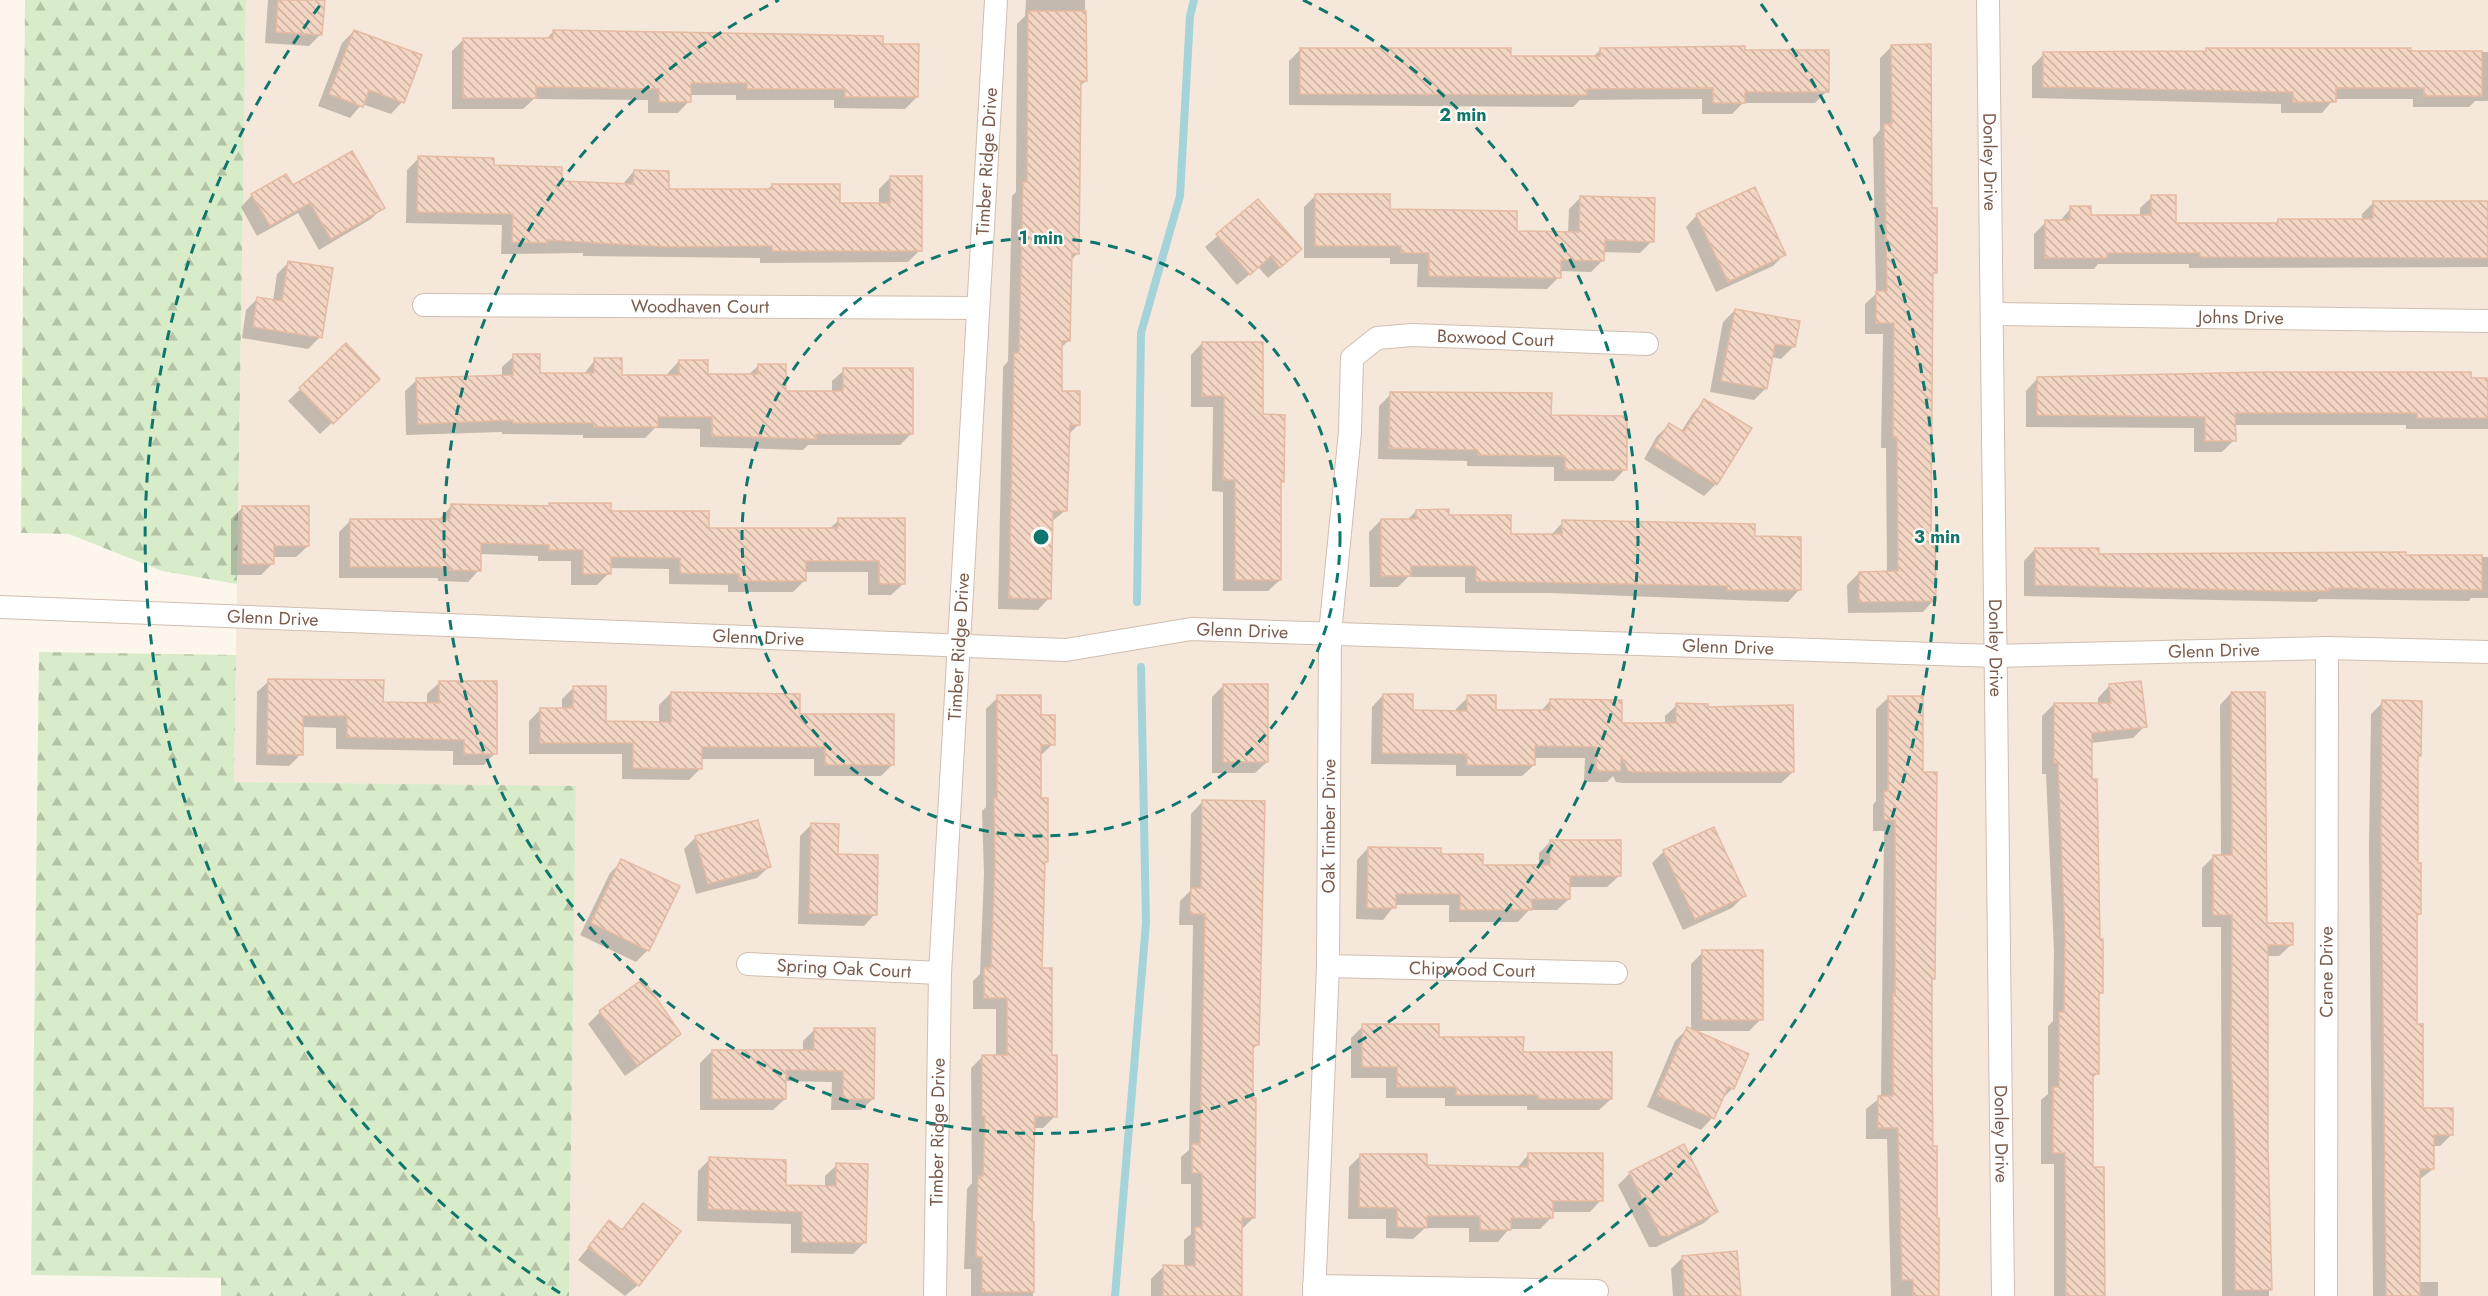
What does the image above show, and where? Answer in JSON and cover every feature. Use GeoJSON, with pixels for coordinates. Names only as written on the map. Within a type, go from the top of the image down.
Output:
{"type":"FeatureCollection","features":[{"type":"Feature","properties":{"kind":"street","name":"Timber Ridge Drive"},"geometry":{"type":"LineString","coordinates":[[935,1296],[940,973],[996,0]]}},
{"type":"Feature","properties":{"kind":"street","name":"Donley Drive"},"geometry":{"type":"LineString","coordinates":[[1988,0],[2003,1296]]}},
{"type":"Feature","properties":{"kind":"street","name":"Woodhaven Court"},"geometry":{"type":"LineString","coordinates":[[424,305],[977,308]]}},
{"type":"Feature","properties":{"kind":"street","name":"Johns Drive"},"geometry":{"type":"LineString","coordinates":[[1993,314],[2488,321]]}},
{"type":"Feature","properties":{"kind":"street","name":"Boxwood Court"},"geometry":{"type":"LineString","coordinates":[[1352,358],[1377,338],[1412,335],[1647,344]]}},
{"type":"Feature","properties":{"kind":"street","name":"Oak Timber Drive"},"geometry":{"type":"LineString","coordinates":[[1314,1291],[1328,966],[1330,633],[1350,432],[1352,358]]}},
{"type":"Feature","properties":{"kind":"street","name":"Glenn Drive"},"geometry":{"type":"LineString","coordinates":[[0,607],[1066,650],[1191,629],[1995,656],[2327,648],[2488,652]]}},
{"type":"Feature","properties":{"kind":"street","name":"Crane Drive"},"geometry":{"type":"LineString","coordinates":[[2326,1296],[2327,648]]}},
{"type":"Feature","properties":{"kind":"street","name":"Spring Oak Court"},"geometry":{"type":"LineString","coordinates":[[747,964],[940,973]]}},
{"type":"Feature","properties":{"kind":"street","name":"Chipwood Court"},"geometry":{"type":"LineString","coordinates":[[1328,966],[1617,973]]}},
{"type":"Feature","properties":{"kind":"street"},"geometry":{"type":"LineString","coordinates":[[1314,1291],[1597,1291]]}},
{"type":"Feature","properties":{"kind":"shaded area"},"geometry":{"type":"Polygon","coordinates":[[[246,0],[2488,0],[2488,1296],[569,1296],[576,787],[234,782],[246,0]]]}},
{"type":"Feature","properties":{"kind":"green space"},"geometry":{"type":"Polygon","coordinates":[[[25,0],[246,0],[237,584],[162,571],[69,534],[21,533],[25,0]]]}},
{"type":"Feature","properties":{"kind":"green space"},"geometry":{"type":"Polygon","coordinates":[[[39,652],[236,655],[234,782],[576,786],[569,1296],[221,1296],[221,1278],[31,1275],[39,652]]]}},
{"type":"Feature","properties":{"kind":"building"},"geometry":{"type":"Polygon","coordinates":[[[278,0],[325,0],[322,35],[276,32],[278,0]]]}},
{"type":"Feature","properties":{"kind":"building"},"geometry":{"type":"Polygon","coordinates":[[[1028,11],[1086,11],[1087,81],[1081,81],[1079,254],[1072,253],[1070,341],[1062,341],[1062,391],[1080,391],[1080,425],[1070,425],[1067,511],[1053,511],[1051,599],[1009,598],[1014,353],[1019,353],[1023,182],[1027,182],[1028,11]]]}},
{"type":"Feature","properties":{"kind":"building"},"geometry":{"type":"Polygon","coordinates":[[[354,30],[422,55],[404,103],[369,90],[363,107],[329,94],[354,30]]]}},
{"type":"Feature","properties":{"kind":"building"},"geometry":{"type":"Polygon","coordinates":[[[553,30],[883,36],[883,44],[919,44],[918,97],[845,97],[845,89],[747,89],[747,83],[691,83],[691,102],[659,102],[659,89],[536,87],[536,98],[463,98],[463,38],[553,38],[553,30]]]}},
{"type":"Feature","properties":{"kind":"building"},"geometry":{"type":"Polygon","coordinates":[[[1931,44],[1932,208],[1937,208],[1937,273],[1933,273],[1931,535],[1935,535],[1936,601],[1859,602],[1859,572],[1898,571],[1897,437],[1893,437],[1894,323],[1876,323],[1876,291],[1887,291],[1884,124],[1892,124],[1891,45],[1931,44]]]}},
{"type":"Feature","properties":{"kind":"building"},"geometry":{"type":"Polygon","coordinates":[[[1745,46],[1745,50],[1829,50],[1829,92],[1745,92],[1745,103],[1713,103],[1713,88],[1587,89],[1587,95],[1300,94],[1300,48],[1511,48],[1511,56],[1600,56],[1600,48],[1745,46]]]}},
{"type":"Feature","properties":{"kind":"building"},"geometry":{"type":"Polygon","coordinates":[[[2206,48],[2411,48],[2411,51],[2482,51],[2482,96],[2424,96],[2424,88],[2336,88],[2336,102],[2293,102],[2293,92],[2043,87],[2043,52],[2206,51],[2206,48]]]}},
{"type":"Feature","properties":{"kind":"building"},"geometry":{"type":"Polygon","coordinates":[[[352,151],[385,208],[331,239],[310,203],[270,226],[251,194],[286,174],[293,185],[352,151]]]}},
{"type":"Feature","properties":{"kind":"building"},"geometry":{"type":"Polygon","coordinates":[[[418,156],[494,158],[494,165],[562,167],[562,181],[633,184],[634,170],[669,171],[669,189],[772,189],[772,184],[840,184],[840,203],[890,203],[890,176],[922,176],[922,251],[772,251],[772,246],[668,247],[547,240],[547,243],[512,242],[513,214],[417,212],[418,156]]]}},
{"type":"Feature","properties":{"kind":"building"},"geometry":{"type":"Polygon","coordinates":[[[1755,187],[1786,255],[1728,282],[1696,214],[1755,187]]]}},
{"type":"Feature","properties":{"kind":"building"},"geometry":{"type":"Polygon","coordinates":[[[1315,194],[1390,194],[1390,209],[1517,211],[1517,231],[1579,232],[1580,196],[1655,198],[1654,242],[1605,240],[1604,261],[1561,260],[1561,278],[1429,276],[1429,253],[1401,253],[1401,246],[1315,246],[1315,194]]]}},
{"type":"Feature","properties":{"kind":"building"},"geometry":{"type":"Polygon","coordinates":[[[2151,195],[2176,195],[2176,223],[2278,223],[2278,219],[2366,219],[2373,218],[2373,201],[2488,201],[2488,258],[2200,257],[2200,253],[2107,253],[2107,258],[2045,258],[2045,220],[2070,220],[2070,206],[2091,206],[2091,215],[2151,215],[2151,195]]]}},
{"type":"Feature","properties":{"kind":"building"},"geometry":{"type":"Polygon","coordinates":[[[1258,199],[1302,249],[1280,268],[1271,256],[1250,275],[1216,234],[1258,199]]]}},
{"type":"Feature","properties":{"kind":"building"},"geometry":{"type":"Polygon","coordinates":[[[288,261],[333,268],[322,338],[253,327],[257,297],[282,301],[288,261]]]}},
{"type":"Feature","properties":{"kind":"building"},"geometry":{"type":"Polygon","coordinates":[[[1735,309],[1800,321],[1795,347],[1775,344],[1767,389],[1721,381],[1735,309]]]}},
{"type":"Feature","properties":{"kind":"building"},"geometry":{"type":"Polygon","coordinates":[[[1202,342],[1263,342],[1263,414],[1285,415],[1284,482],[1281,482],[1281,580],[1235,580],[1235,480],[1223,480],[1224,396],[1202,396],[1202,342]]]}},
{"type":"Feature","properties":{"kind":"building"},"geometry":{"type":"Polygon","coordinates":[[[346,343],[380,379],[333,424],[299,388],[346,343]]]}},
{"type":"Feature","properties":{"kind":"building"},"geometry":{"type":"Polygon","coordinates":[[[513,354],[540,354],[540,373],[594,373],[594,358],[622,358],[622,375],[679,375],[679,360],[708,360],[708,374],[758,374],[758,364],[786,364],[786,391],[843,391],[843,368],[913,368],[913,434],[816,434],[816,439],[712,436],[712,417],[658,417],[658,427],[594,427],[594,423],[513,423],[513,420],[418,424],[416,378],[513,375],[513,354]]]}},
{"type":"Feature","properties":{"kind":"building"},"geometry":{"type":"Polygon","coordinates":[[[2265,372],[2471,372],[2471,378],[2488,378],[2488,418],[2417,418],[2417,413],[2235,413],[2236,441],[2205,441],[2205,417],[2037,415],[2037,377],[2265,372]]]}},
{"type":"Feature","properties":{"kind":"building"},"geometry":{"type":"Polygon","coordinates":[[[1390,392],[1552,393],[1551,415],[1627,416],[1627,470],[1565,470],[1565,456],[1478,455],[1478,450],[1389,448],[1390,392]]]}},
{"type":"Feature","properties":{"kind":"building"},"geometry":{"type":"Polygon","coordinates":[[[1704,399],[1752,428],[1717,485],[1654,447],[1669,423],[1684,432],[1704,399]]]}},
{"type":"Feature","properties":{"kind":"building"},"geometry":{"type":"Polygon","coordinates":[[[549,503],[611,503],[611,511],[709,511],[709,528],[838,528],[838,518],[905,518],[905,584],[879,584],[879,561],[806,561],[806,581],[739,581],[739,574],[680,573],[680,558],[611,557],[611,574],[583,574],[583,550],[549,550],[549,545],[481,543],[481,571],[449,570],[450,567],[350,567],[350,519],[450,519],[451,504],[549,506],[549,503]]]}},
{"type":"Feature","properties":{"kind":"building"},"geometry":{"type":"Polygon","coordinates":[[[242,506],[309,506],[309,546],[274,546],[274,564],[242,564],[242,506]]]}},
{"type":"Feature","properties":{"kind":"building"},"geometry":{"type":"Polygon","coordinates":[[[1449,509],[1449,515],[1511,515],[1511,534],[1562,534],[1562,520],[1755,524],[1755,536],[1801,537],[1801,590],[1727,590],[1727,586],[1476,581],[1476,566],[1411,566],[1411,576],[1381,576],[1381,519],[1416,519],[1416,510],[1449,509]]]}},
{"type":"Feature","properties":{"kind":"building"},"geometry":{"type":"Polygon","coordinates":[[[2035,548],[2099,548],[2099,554],[2406,552],[2406,555],[2482,555],[2482,590],[2329,588],[2329,591],[2277,591],[2035,585],[2035,548]]]}},
{"type":"Feature","properties":{"kind":"building"},"geometry":{"type":"Polygon","coordinates":[[[268,679],[384,680],[383,702],[439,703],[439,681],[497,681],[497,754],[464,754],[464,740],[347,737],[347,716],[303,716],[303,755],[267,754],[268,679]]]}},
{"type":"Feature","properties":{"kind":"building"},"geometry":{"type":"Polygon","coordinates":[[[2141,681],[2147,727],[2092,733],[2092,779],[2097,779],[2100,939],[2103,939],[2103,993],[2099,993],[2099,1074],[2093,1074],[2093,1167],[2104,1167],[2105,1296],[2066,1296],[2065,1153],[2053,1153],[2053,1087],[2059,1087],[2059,1012],[2064,1012],[2065,939],[2058,763],[2054,763],[2054,703],[2111,703],[2109,684],[2141,681]]]}},
{"type":"Feature","properties":{"kind":"building"},"geometry":{"type":"Polygon","coordinates":[[[1223,684],[1268,684],[1268,762],[1223,762],[1223,684]]]}},
{"type":"Feature","properties":{"kind":"building"},"geometry":{"type":"Polygon","coordinates":[[[573,686],[606,686],[606,721],[671,722],[671,692],[800,694],[800,714],[894,714],[894,765],[825,765],[825,747],[702,747],[702,769],[633,768],[633,743],[540,743],[540,708],[573,708],[573,686]]]}},
{"type":"Feature","properties":{"kind":"building"},"geometry":{"type":"Polygon","coordinates":[[[2231,692],[2265,692],[2267,923],[2293,923],[2293,945],[2268,945],[2268,1151],[2272,1290],[2235,1290],[2235,1142],[2231,1062],[2232,915],[2213,915],[2213,855],[2232,855],[2231,692]]]}},
{"type":"Feature","properties":{"kind":"building"},"geometry":{"type":"Polygon","coordinates":[[[1383,694],[1413,694],[1413,710],[1467,711],[1467,695],[1496,695],[1496,710],[1550,710],[1550,699],[1622,700],[1622,723],[1676,723],[1676,703],[1708,704],[1708,707],[1793,705],[1794,772],[1635,772],[1628,771],[1621,755],[1621,771],[1596,771],[1596,747],[1535,746],[1535,765],[1467,765],[1467,754],[1382,753],[1383,694]]]}},
{"type":"Feature","properties":{"kind":"building"},"geometry":{"type":"Polygon","coordinates":[[[997,695],[1041,695],[1041,715],[1055,715],[1055,745],[1041,745],[1041,798],[1048,798],[1048,862],[1045,862],[1042,968],[1052,968],[1052,1055],[1057,1055],[1057,1117],[1035,1116],[1032,1222],[1034,1222],[1034,1292],[982,1292],[982,1257],[976,1257],[978,1176],[983,1176],[985,1116],[982,1116],[982,1055],[1007,1055],[1007,998],[984,998],[984,968],[991,968],[995,862],[994,798],[997,798],[997,695]]]}},
{"type":"Feature","properties":{"kind":"building"},"geometry":{"type":"Polygon","coordinates":[[[1888,696],[1923,696],[1923,772],[1937,772],[1932,1070],[1933,1146],[1937,1146],[1939,1296],[1913,1296],[1913,1280],[1902,1280],[1898,1128],[1878,1128],[1878,1096],[1893,1096],[1895,820],[1884,820],[1884,791],[1888,791],[1888,696]]]}},
{"type":"Feature","properties":{"kind":"building"},"geometry":{"type":"Polygon","coordinates":[[[2382,700],[2422,701],[2421,756],[2418,756],[2418,863],[2421,863],[2421,914],[2417,914],[2417,1024],[2423,1024],[2423,1108],[2453,1108],[2453,1135],[2434,1135],[2434,1169],[2420,1169],[2420,1296],[2386,1296],[2381,834],[2382,700]]]}},
{"type":"Feature","properties":{"kind":"building"},"geometry":{"type":"Polygon","coordinates":[[[1202,800],[1265,801],[1259,1045],[1253,1045],[1253,1098],[1256,1098],[1255,1218],[1242,1218],[1242,1296],[1163,1296],[1163,1265],[1195,1266],[1195,1227],[1202,1227],[1202,1173],[1192,1173],[1192,1144],[1200,1144],[1205,914],[1190,914],[1191,888],[1201,888],[1202,800]]]}},
{"type":"Feature","properties":{"kind":"building"},"geometry":{"type":"Polygon","coordinates":[[[758,820],[771,867],[708,884],[695,836],[758,820]]]}},
{"type":"Feature","properties":{"kind":"building"},"geometry":{"type":"Polygon","coordinates":[[[811,823],[839,824],[838,854],[878,855],[877,915],[809,913],[811,823]]]}},
{"type":"Feature","properties":{"kind":"building"},"geometry":{"type":"Polygon","coordinates":[[[1714,827],[1746,896],[1695,919],[1663,850],[1714,827]]]}},
{"type":"Feature","properties":{"kind":"building"},"geometry":{"type":"Polygon","coordinates":[[[1550,840],[1621,840],[1621,876],[1570,876],[1570,899],[1532,899],[1532,910],[1460,910],[1460,894],[1396,894],[1396,908],[1367,908],[1368,847],[1441,848],[1441,854],[1483,854],[1483,865],[1550,865],[1550,840]]]}},
{"type":"Feature","properties":{"kind":"building"},"geometry":{"type":"Polygon","coordinates":[[[621,859],[680,886],[649,951],[591,923],[621,859]]]}},
{"type":"Feature","properties":{"kind":"building"},"geometry":{"type":"Polygon","coordinates":[[[1702,950],[1763,950],[1763,1020],[1702,1020],[1702,950]]]}},
{"type":"Feature","properties":{"kind":"building"},"geometry":{"type":"Polygon","coordinates":[[[643,979],[681,1034],[637,1065],[599,1011],[643,979]]]}},
{"type":"Feature","properties":{"kind":"building"},"geometry":{"type":"Polygon","coordinates":[[[1362,1024],[1439,1024],[1439,1037],[1524,1037],[1523,1052],[1612,1052],[1612,1099],[1538,1099],[1538,1095],[1456,1095],[1457,1087],[1397,1087],[1397,1067],[1362,1067],[1362,1024]]]}},
{"type":"Feature","properties":{"kind":"building"},"geometry":{"type":"Polygon","coordinates":[[[1687,1027],[1749,1054],[1734,1089],[1728,1087],[1714,1119],[1657,1095],[1687,1027]]]}},
{"type":"Feature","properties":{"kind":"building"},"geometry":{"type":"Polygon","coordinates":[[[814,1028],[875,1028],[874,1099],[843,1099],[843,1071],[786,1070],[786,1099],[712,1099],[712,1050],[814,1050],[814,1028]]]}},
{"type":"Feature","properties":{"kind":"building"},"geometry":{"type":"Polygon","coordinates":[[[1684,1144],[1718,1212],[1669,1236],[1661,1236],[1629,1172],[1684,1144]]]}},
{"type":"Feature","properties":{"kind":"building"},"geometry":{"type":"Polygon","coordinates":[[[1528,1153],[1603,1153],[1603,1201],[1553,1201],[1553,1218],[1511,1218],[1511,1230],[1480,1230],[1480,1216],[1427,1216],[1427,1228],[1397,1227],[1397,1208],[1359,1207],[1360,1154],[1427,1154],[1427,1165],[1528,1167],[1528,1153]]]}},
{"type":"Feature","properties":{"kind":"building"},"geometry":{"type":"Polygon","coordinates":[[[709,1157],[786,1160],[786,1185],[836,1186],[836,1163],[868,1164],[866,1243],[802,1242],[802,1212],[708,1209],[709,1157]]]}},
{"type":"Feature","properties":{"kind":"building"},"geometry":{"type":"Polygon","coordinates":[[[643,1203],[681,1231],[639,1286],[588,1247],[609,1220],[622,1230],[643,1203]]]}},
{"type":"Feature","properties":{"kind":"building"},"geometry":{"type":"Polygon","coordinates":[[[1737,1251],[1741,1296],[1685,1296],[1682,1256],[1737,1251]]]}},
{"type":"Feature","properties":{"kind":"waterway"},"geometry":{"type":"LineString","coordinates":[[1137,602],[1141,333],[1180,196],[1190,16],[1194,0]]}},
{"type":"Feature","properties":{"kind":"waterway"},"geometry":{"type":"LineString","coordinates":[[1115,1296],[1146,923],[1141,667]]}}]}
